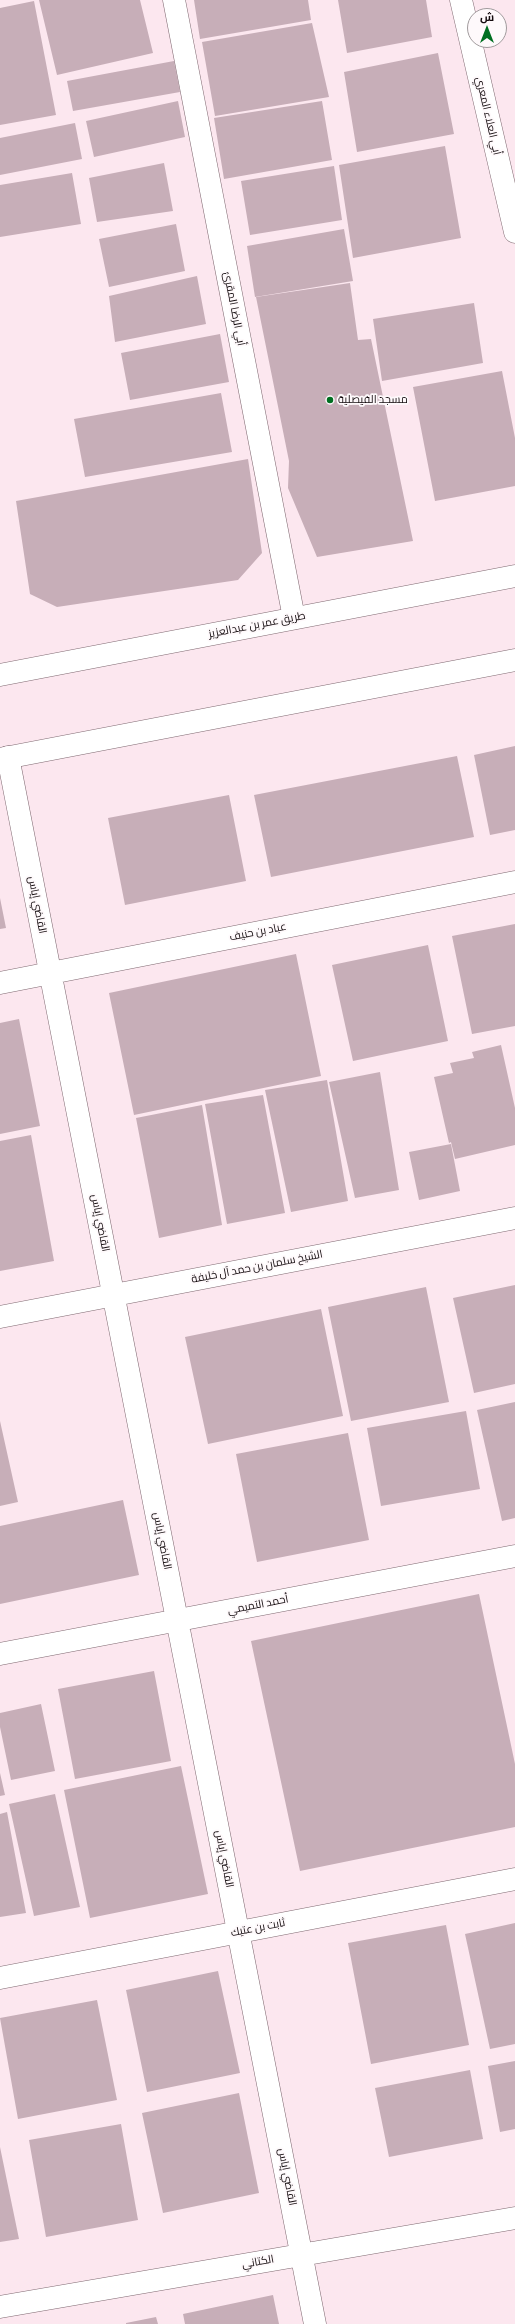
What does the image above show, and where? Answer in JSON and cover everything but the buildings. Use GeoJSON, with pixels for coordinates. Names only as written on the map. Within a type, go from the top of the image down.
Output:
{"type":"FeatureCollection","features":[{"type":"Feature","properties":{"kind":"street","name":"أبي الرضا المقرئ"},"geometry":{"type":"LineString","coordinates":[[174,0],[294,618]]}},
{"type":"Feature","properties":{"kind":"street","name":"أبي العلاء المعري"},"geometry":{"type":"LineString","coordinates":[[461,0],[514,227]]}},
{"type":"Feature","properties":{"kind":"street","name":"طريق عمر بن عبدالعزيز"},"geometry":{"type":"LineString","coordinates":[[0,675],[515,576]]}},
{"type":"Feature","properties":{"kind":"street"},"geometry":{"type":"LineString","coordinates":[[4,758],[515,660]]}},
{"type":"Feature","properties":{"kind":"street","name":"القاضي إياس"},"geometry":{"type":"LineString","coordinates":[[4,758],[51,973],[316,2324]]}},
{"type":"Feature","properties":{"kind":"street","name":"عباد بن حنيف"},"geometry":{"type":"LineString","coordinates":[[0,983],[515,882]]}},
{"type":"Feature","properties":{"kind":"street","name":"الشيخ سلمان بن حمد آل خليفة"},"geometry":{"type":"LineString","coordinates":[[0,1317],[515,1218]]}},
{"type":"Feature","properties":{"kind":"street","name":"أحمد التميمي"},"geometry":{"type":"LineString","coordinates":[[0,1654],[515,1556]]}},
{"type":"Feature","properties":{"kind":"street","name":"ثابت بن عتيك"},"geometry":{"type":"LineString","coordinates":[[0,1978],[515,1879]]}},
{"type":"Feature","properties":{"kind":"street","name":"الكتاني"},"geometry":{"type":"LineString","coordinates":[[0,2307],[515,2218]]}},
{"type":"Feature","properties":{"kind":"place","name":"مسجد الفيصلية"},"geometry":{"type":"Point","coordinates":[330,400]}}]}
